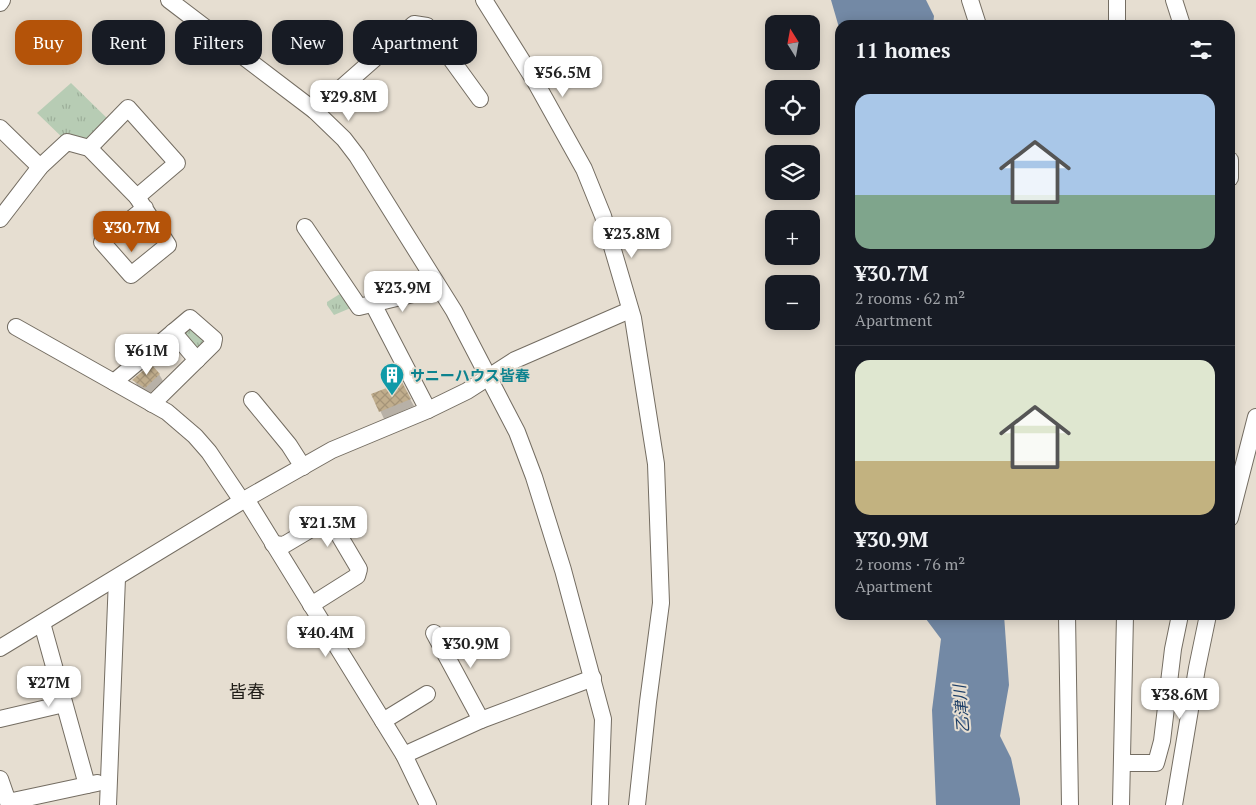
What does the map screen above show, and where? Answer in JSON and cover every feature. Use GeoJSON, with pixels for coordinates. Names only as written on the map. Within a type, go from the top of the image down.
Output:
{"type":"FeatureCollection","features":[{"type":"Feature","properties":{"kind":"street"},"geometry":{"type":"LineString","coordinates":[[169,0],[315,111],[344,139],[454,311],[516,432],[534,477],[563,570],[593,678],[602,719],[600,805]]}},
{"type":"Feature","properties":{"kind":"street"},"geometry":{"type":"LineString","coordinates":[[484,0],[536,83],[609,214],[630,310],[656,464],[661,603],[637,805]]}},
{"type":"Feature","properties":{"kind":"street"},"geometry":{"type":"LineString","coordinates":[[970,0],[976,20]]}},
{"type":"Feature","properties":{"kind":"street"},"geometry":{"type":"LineString","coordinates":[[1117,0],[1117,20]]}},
{"type":"Feature","properties":{"kind":"street"},"geometry":{"type":"LineString","coordinates":[[1174,0],[1180,20]]}},
{"type":"Feature","properties":{"kind":"street"},"geometry":{"type":"LineString","coordinates":[[315,111],[414,24],[427,26],[480,99]]}},
{"type":"Feature","properties":{"kind":"street"},"geometry":{"type":"LineString","coordinates":[[0,219],[40,167],[67,142],[89,148],[141,202],[177,163],[128,108],[89,148]]}},
{"type":"Feature","properties":{"kind":"street"},"geometry":{"type":"LineString","coordinates":[[0,128],[40,167]]}},
{"type":"Feature","properties":{"kind":"street"},"geometry":{"type":"LineString","coordinates":[[305,227],[359,307],[438,288]]}},
{"type":"Feature","properties":{"kind":"street"},"geometry":{"type":"LineString","coordinates":[[374,304],[428,410]]}},
{"type":"Feature","properties":{"kind":"street"},"geometry":{"type":"LineString","coordinates":[[0,648],[244,500],[332,450],[428,410],[467,391],[515,360],[630,310]]}},
{"type":"Feature","properties":{"kind":"street"},"geometry":{"type":"LineString","coordinates":[[114,382],[190,318],[194,320],[214,339],[213,344],[152,404]]}},
{"type":"Feature","properties":{"kind":"street"},"geometry":{"type":"LineString","coordinates":[[16,326],[168,412],[195,436],[217,462],[244,500],[311,604],[404,755],[428,805]]}},
{"type":"Feature","properties":{"kind":"street"},"geometry":{"type":"LineString","coordinates":[[173,332],[197,360]]}},
{"type":"Feature","properties":{"kind":"street"},"geometry":{"type":"LineString","coordinates":[[252,400],[289,445],[302,467]]}},
{"type":"Feature","properties":{"kind":"street"},"geometry":{"type":"LineString","coordinates":[[1235,499],[1256,417]]}},
{"type":"Feature","properties":{"kind":"street"},"geometry":{"type":"LineString","coordinates":[[273,544],[284,545],[321,522],[333,525],[359,569],[357,576],[311,604]]}},
{"type":"Feature","properties":{"kind":"street"},"geometry":{"type":"LineString","coordinates":[[108,805],[117,578]]}},
{"type":"Feature","properties":{"kind":"street"},"geometry":{"type":"LineString","coordinates":[[1067,620],[1070,805]]}},
{"type":"Feature","properties":{"kind":"street"},"geometry":{"type":"LineString","coordinates":[[1121,805],[1125,620]]}},
{"type":"Feature","properties":{"kind":"street"},"geometry":{"type":"LineString","coordinates":[[1122,763],[1156,763],[1162,741],[1172,649],[1179,620]]}},
{"type":"Feature","properties":{"kind":"street"},"geometry":{"type":"LineString","coordinates":[[1174,805],[1207,620]]}},
{"type":"Feature","properties":{"kind":"street"},"geometry":{"type":"LineString","coordinates":[[42,623],[87,785]]}},
{"type":"Feature","properties":{"kind":"street"},"geometry":{"type":"LineString","coordinates":[[434,633],[481,720]]}},
{"type":"Feature","properties":{"kind":"street"},"geometry":{"type":"LineString","coordinates":[[404,755],[481,720],[593,678]]}},
{"type":"Feature","properties":{"kind":"street"},"geometry":{"type":"LineString","coordinates":[[383,721],[427,694]]}},
{"type":"Feature","properties":{"kind":"street"},"geometry":{"type":"LineString","coordinates":[[0,719],[64,704]]}},
{"type":"Feature","properties":{"kind":"street"},"geometry":{"type":"LineString","coordinates":[[0,779],[8,802],[110,780]]}},
{"type":"Feature","properties":{"kind":"green space"},"geometry":{"type":"Polygon","coordinates":[[[71,83],[112,123],[89,148],[67,142],[37,113],[71,83]]]}},
{"type":"Feature","properties":{"kind":"green space"},"geometry":{"type":"Polygon","coordinates":[[[343,292],[353,307],[334,315],[327,302],[343,292]]]}},
{"type":"Feature","properties":{"kind":"green space"},"geometry":{"type":"Polygon","coordinates":[[[187,324],[209,340],[199,352],[180,330],[187,324]]]}},
{"type":"Feature","properties":{"kind":"water"},"geometry":{"type":"Polygon","coordinates":[[[831,0],[926,0],[934,16],[934,20],[837,20],[831,0]]]}},
{"type":"Feature","properties":{"kind":"water","name":"乙津川"},"geometry":{"type":"Polygon","coordinates":[[[927,620],[1004,620],[1009,685],[1000,736],[1011,758],[1020,805],[936,805],[932,710],[941,639],[927,620]]]}},
{"type":"Feature","properties":{"kind":"building"},"geometry":{"type":"Polygon","coordinates":[[[151,364],[160,374],[145,388],[132,380],[151,364]]]}},
{"type":"Feature","properties":{"kind":"building","name":"サニーハウス皆春"},"geometry":{"type":"Polygon","coordinates":[[[402,382],[411,399],[379,412],[371,394],[402,382]]]}},
{"type":"Feature","properties":{"kind":"place","name":"サニーハウス皆春"},"geometry":{"type":"Point","coordinates":[392,396]}},
{"type":"Feature","properties":{"kind":"district","name":"皆春"},"geometry":{"type":"Point","coordinates":[247,691]}}]}
